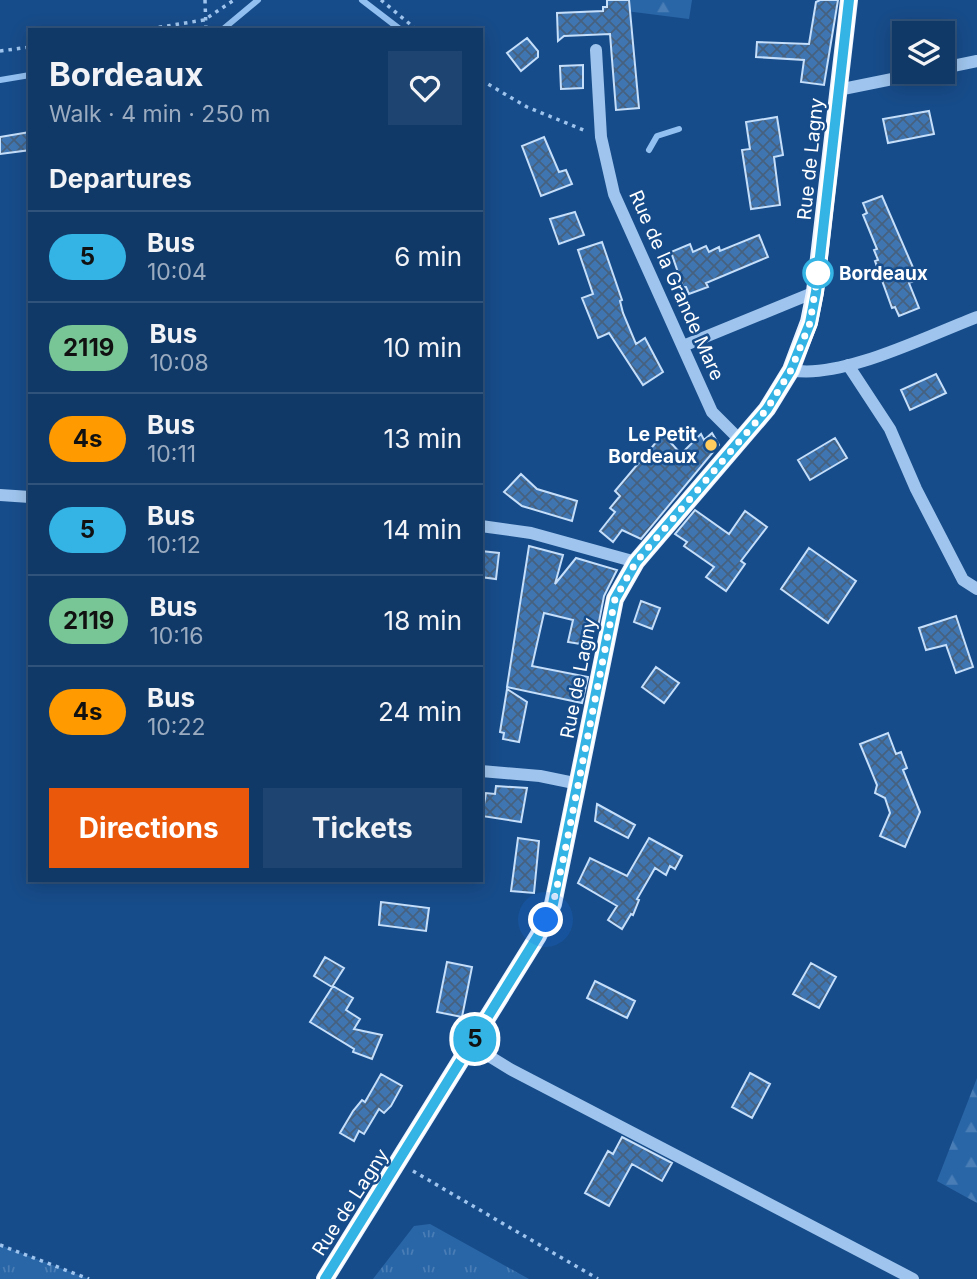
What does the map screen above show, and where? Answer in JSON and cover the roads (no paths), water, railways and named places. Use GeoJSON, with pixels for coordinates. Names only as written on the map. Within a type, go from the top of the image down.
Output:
{"type":"FeatureCollection","features":[{"type":"Feature","properties":{"kind":"main road","name":"Rue de Lagny"},"geometry":{"type":"LineString","coordinates":[[325,1279],[399,1164],[538,936],[553,904],[615,599],[636,562],[767,409],[791,370],[810,323],[816,292],[849,0]]}},
{"type":"Feature","properties":{"kind":"street","name":"Rue de la Grande Mare"},"geometry":{"type":"LineString","coordinates":[[596,50],[601,137],[614,194],[712,412],[741,441]]}},
{"type":"Feature","properties":{"kind":"street"},"geometry":{"type":"LineString","coordinates":[[955,66],[977,61]]}},
{"type":"Feature","properties":{"kind":"street"},"geometry":{"type":"LineString","coordinates":[[838,90],[892,79]]}},
{"type":"Feature","properties":{"kind":"street"},"geometry":{"type":"LineString","coordinates":[[683,346],[816,292]]}},
{"type":"Feature","properties":{"kind":"street"},"geometry":{"type":"LineString","coordinates":[[791,370],[806,373],[848,365],[977,317]]}},
{"type":"Feature","properties":{"kind":"street"},"geometry":{"type":"LineString","coordinates":[[848,365],[890,429],[916,489],[963,580],[977,589]]}},
{"type":"Feature","properties":{"kind":"street"},"geometry":{"type":"LineString","coordinates":[[0,495],[28,497]]}},
{"type":"Feature","properties":{"kind":"street"},"geometry":{"type":"LineString","coordinates":[[483,526],[531,533],[636,562]]}},
{"type":"Feature","properties":{"kind":"street"},"geometry":{"type":"LineString","coordinates":[[483,771],[540,776],[579,784]]}},
{"type":"Feature","properties":{"kind":"street"},"geometry":{"type":"LineString","coordinates":[[471,1045],[522,1076],[913,1279]]}},
{"type":"Feature","properties":{"kind":"waterway"},"geometry":{"type":"LineString","coordinates":[[224,28],[258,0]]}},
{"type":"Feature","properties":{"kind":"waterway"},"geometry":{"type":"LineString","coordinates":[[362,0],[398,28]]}},
{"type":"Feature","properties":{"kind":"waterway"},"geometry":{"type":"LineString","coordinates":[[0,80],[28,75]]}},
{"type":"Feature","properties":{"kind":"waterway"},"geometry":{"type":"LineString","coordinates":[[649,150],[657,136],[679,129]]}},
{"type":"Feature","properties":{"kind":"place","name":"Bordeaux"},"geometry":{"type":"Point","coordinates":[818,273]}},
{"type":"Feature","properties":{"kind":"place","name":"Le Petit Bordeaux"},"geometry":{"type":"Point","coordinates":[711,445]}}]}
